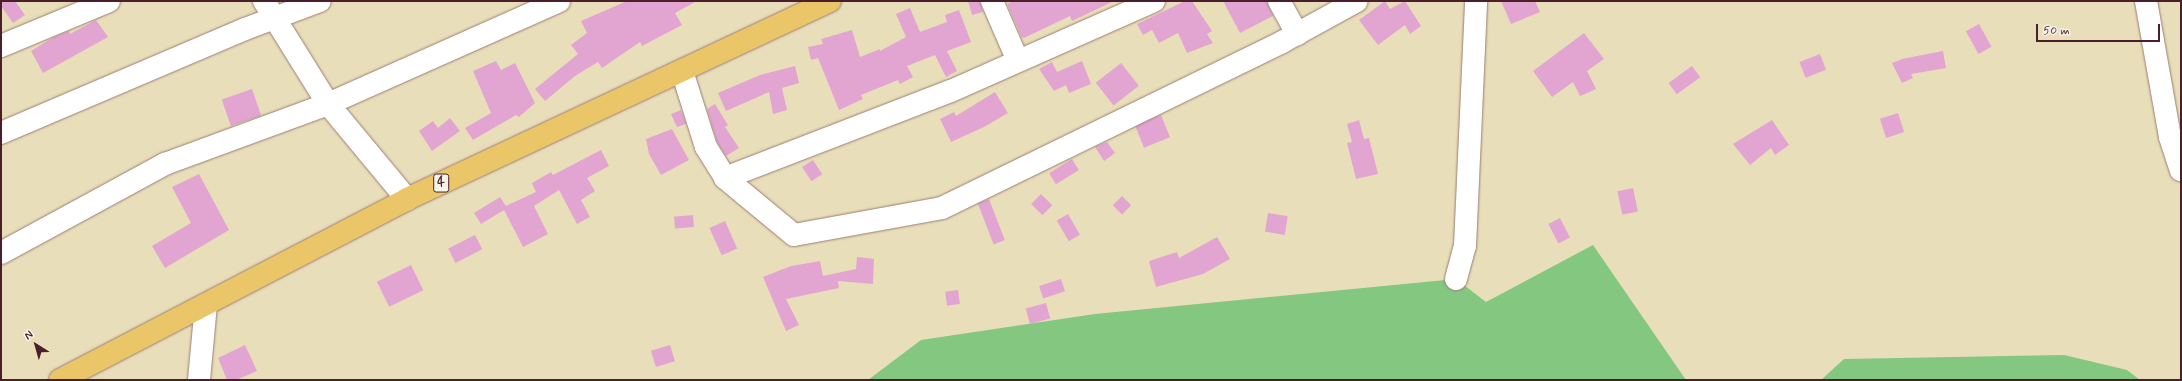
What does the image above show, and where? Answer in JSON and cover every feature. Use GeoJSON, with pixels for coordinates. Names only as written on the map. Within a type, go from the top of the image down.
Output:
{"type":"FeatureCollection","features":[{"type":"Feature","properties":{"kind":"highway","name":"4"},"geometry":{"type":"LineString","coordinates":[[60,380],[407,199],[830,1]]}},
{"type":"Feature","properties":{"kind":"street"},"geometry":{"type":"LineString","coordinates":[[1,46],[109,1]]}},
{"type":"Feature","properties":{"kind":"street"},"geometry":{"type":"LineString","coordinates":[[1,133],[269,10],[320,1]]}},
{"type":"Feature","properties":{"kind":"street"},"geometry":{"type":"LineString","coordinates":[[1,253],[165,164],[328,104],[559,1]]}},
{"type":"Feature","properties":{"kind":"street"},"geometry":{"type":"LineString","coordinates":[[992,1],[1018,61]]}},
{"type":"Feature","properties":{"kind":"street"},"geometry":{"type":"LineString","coordinates":[[725,178],[951,91],[1154,1]]}},
{"type":"Feature","properties":{"kind":"street"},"geometry":{"type":"LineString","coordinates":[[1279,1],[1297,34]]}},
{"type":"Feature","properties":{"kind":"street"},"geometry":{"type":"LineString","coordinates":[[682,71],[706,147],[725,178],[794,235],[942,208],[1297,34],[1357,1]]}},
{"type":"Feature","properties":{"kind":"street"},"geometry":{"type":"LineString","coordinates":[[1456,279],[1464,246],[1476,1]]}},
{"type":"Feature","properties":{"kind":"street"},"geometry":{"type":"LineString","coordinates":[[2146,1],[2170,137],[2181,170]]}},
{"type":"Feature","properties":{"kind":"street"},"geometry":{"type":"LineString","coordinates":[[269,10],[328,104],[407,199]]}},
{"type":"Feature","properties":{"kind":"street"},"geometry":{"type":"LineString","coordinates":[[199,380],[206,304]]}},
{"type":"Feature","properties":{"kind":"green space"},"geometry":{"type":"Polygon","coordinates":[[[1593,245],[1686,380],[868,380],[921,340],[1095,314],[1456,279],[1486,302],[1593,245]]]}},
{"type":"Feature","properties":{"kind":"green space"},"geometry":{"type":"Polygon","coordinates":[[[2064,355],[2127,370],[2140,380],[1821,380],[1844,359],[2064,355]]]}},
{"type":"Feature","properties":{"kind":"building"},"geometry":{"type":"Polygon","coordinates":[[[1,1],[15,1],[25,15],[13,23],[1,6],[1,1]]]}},
{"type":"Feature","properties":{"kind":"building"},"geometry":{"type":"Polygon","coordinates":[[[627,1],[697,1],[675,13],[682,25],[642,46],[640,42],[602,68],[598,62],[575,76],[545,101],[535,89],[578,54],[571,45],[587,33],[581,21],[627,1]]]}},
{"type":"Feature","properties":{"kind":"building"},"geometry":{"type":"Polygon","coordinates":[[[968,1],[980,1],[983,12],[972,15],[968,1]]]}},
{"type":"Feature","properties":{"kind":"building"},"geometry":{"type":"Polygon","coordinates":[[[1013,1],[1114,1],[1072,21],[1070,16],[1024,38],[1021,36],[1007,4],[1013,1]]]}},
{"type":"Feature","properties":{"kind":"building"},"geometry":{"type":"Polygon","coordinates":[[[1185,1],[1192,1],[1212,31],[1207,34],[1213,43],[1187,53],[1178,33],[1159,43],[1152,30],[1143,35],[1137,24],[1185,1]]]}},
{"type":"Feature","properties":{"kind":"building"},"geometry":{"type":"Polygon","coordinates":[[[1223,1],[1267,1],[1273,16],[1240,33],[1223,1]]]}},
{"type":"Feature","properties":{"kind":"building"},"geometry":{"type":"Polygon","coordinates":[[[1385,1],[1390,9],[1405,1],[1421,26],[1410,34],[1405,25],[1378,45],[1359,20],[1385,1]]]}},
{"type":"Feature","properties":{"kind":"building"},"geometry":{"type":"Polygon","coordinates":[[[1501,1],[1535,1],[1540,12],[1511,24],[1501,1]]]}},
{"type":"Feature","properties":{"kind":"building"},"geometry":{"type":"Polygon","coordinates":[[[910,8],[920,32],[947,22],[945,15],[959,10],[971,42],[947,51],[957,71],[946,77],[935,55],[907,66],[913,77],[900,84],[898,80],[861,95],[863,99],[839,110],[818,58],[811,60],[808,47],[823,44],[821,39],[852,30],[860,57],[880,49],[880,51],[906,37],[896,14],[910,8]]]}},
{"type":"Feature","properties":{"kind":"building"},"geometry":{"type":"Polygon","coordinates":[[[96,20],[108,37],[43,73],[31,51],[54,37],[69,31],[70,34],[96,20]]]}},
{"type":"Feature","properties":{"kind":"building"},"geometry":{"type":"Polygon","coordinates":[[[1979,24],[1992,47],[1978,54],[1966,31],[1979,24]]]}},
{"type":"Feature","properties":{"kind":"building"},"geometry":{"type":"Polygon","coordinates":[[[1584,33],[1604,59],[1587,71],[1596,89],[1580,96],[1573,82],[1552,97],[1533,71],[1584,33]]]}},
{"type":"Feature","properties":{"kind":"building"},"geometry":{"type":"Polygon","coordinates":[[[1943,51],[1946,68],[1911,74],[1913,78],[1902,83],[1892,63],[1902,59],[1943,51]]]}},
{"type":"Feature","properties":{"kind":"building"},"geometry":{"type":"Polygon","coordinates":[[[1820,54],[1826,70],[1806,78],[1799,62],[1820,54]]]}},
{"type":"Feature","properties":{"kind":"building"},"geometry":{"type":"Polygon","coordinates":[[[496,61],[501,70],[515,63],[535,103],[519,117],[516,115],[473,140],[465,128],[491,113],[473,71],[496,61]]]}},
{"type":"Feature","properties":{"kind":"building"},"geometry":{"type":"Polygon","coordinates":[[[1082,61],[1091,84],[1069,93],[1066,85],[1054,91],[1039,69],[1052,62],[1057,72],[1082,61]]]}},
{"type":"Feature","properties":{"kind":"building"},"geometry":{"type":"Polygon","coordinates":[[[1121,63],[1139,86],[1114,106],[1096,83],[1121,63]]]}},
{"type":"Feature","properties":{"kind":"building"},"geometry":{"type":"Polygon","coordinates":[[[795,66],[799,83],[782,88],[787,110],[773,114],[769,92],[726,111],[718,93],[760,75],[795,66]]]}},
{"type":"Feature","properties":{"kind":"building"},"geometry":{"type":"Polygon","coordinates":[[[1692,66],[1700,77],[1677,94],[1669,83],[1692,66]]]}},
{"type":"Feature","properties":{"kind":"building"},"geometry":{"type":"Polygon","coordinates":[[[252,89],[261,115],[231,126],[222,99],[252,89]]]}},
{"type":"Feature","properties":{"kind":"building"},"geometry":{"type":"Polygon","coordinates":[[[995,92],[1008,113],[984,127],[951,142],[940,119],[954,112],[956,116],[995,92]]]}},
{"type":"Feature","properties":{"kind":"building"},"geometry":{"type":"Polygon","coordinates":[[[715,104],[728,125],[725,127],[739,148],[726,156],[717,142],[707,109],[715,104]]]}},
{"type":"Feature","properties":{"kind":"building"},"geometry":{"type":"Polygon","coordinates":[[[681,110],[686,124],[677,127],[671,114],[681,110]]]}},
{"type":"Feature","properties":{"kind":"building"},"geometry":{"type":"Polygon","coordinates":[[[1898,113],[1904,132],[1886,138],[1880,119],[1898,113]]]}},
{"type":"Feature","properties":{"kind":"building"},"geometry":{"type":"Polygon","coordinates":[[[1161,115],[1170,137],[1144,148],[1135,125],[1161,115]]]}},
{"type":"Feature","properties":{"kind":"building"},"geometry":{"type":"Polygon","coordinates":[[[450,118],[460,131],[432,151],[419,131],[433,121],[438,128],[450,118]]]}},
{"type":"Feature","properties":{"kind":"building"},"geometry":{"type":"Polygon","coordinates":[[[1359,120],[1364,139],[1369,138],[1378,174],[1356,179],[1347,143],[1352,142],[1347,124],[1359,120]]]}},
{"type":"Feature","properties":{"kind":"building"},"geometry":{"type":"Polygon","coordinates":[[[1772,120],[1789,145],[1775,155],[1771,148],[1750,165],[1733,144],[1772,120]]]}},
{"type":"Feature","properties":{"kind":"building"},"geometry":{"type":"Polygon","coordinates":[[[672,129],[689,160],[661,175],[649,154],[646,139],[672,129]]]}},
{"type":"Feature","properties":{"kind":"building"},"geometry":{"type":"Polygon","coordinates":[[[1107,142],[1115,153],[1104,161],[1095,147],[1107,142]]]}},
{"type":"Feature","properties":{"kind":"building"},"geometry":{"type":"Polygon","coordinates":[[[601,150],[609,166],[587,178],[595,191],[581,200],[590,217],[577,224],[559,190],[534,206],[548,234],[523,247],[504,210],[481,224],[474,213],[500,197],[506,206],[536,192],[532,183],[551,172],[553,175],[601,150]]]}},
{"type":"Feature","properties":{"kind":"building"},"geometry":{"type":"Polygon","coordinates":[[[1072,159],[1079,170],[1056,184],[1049,173],[1072,159]]]}},
{"type":"Feature","properties":{"kind":"building"},"geometry":{"type":"Polygon","coordinates":[[[813,160],[822,174],[811,181],[802,167],[813,160]]]}},
{"type":"Feature","properties":{"kind":"building"},"geometry":{"type":"Polygon","coordinates":[[[199,174],[229,230],[165,268],[152,246],[191,223],[172,187],[199,174]]]}},
{"type":"Feature","properties":{"kind":"building"},"geometry":{"type":"Polygon","coordinates":[[[1633,188],[1638,211],[1622,215],[1617,191],[1633,188]]]}},
{"type":"Feature","properties":{"kind":"building"},"geometry":{"type":"Polygon","coordinates":[[[1041,194],[1052,205],[1042,215],[1031,204],[1041,194]]]}},
{"type":"Feature","properties":{"kind":"building"},"geometry":{"type":"Polygon","coordinates":[[[1122,196],[1131,205],[1122,214],[1113,205],[1122,196]]]}},
{"type":"Feature","properties":{"kind":"building"},"geometry":{"type":"Polygon","coordinates":[[[989,199],[1005,240],[994,244],[978,203],[989,199]]]}},
{"type":"Feature","properties":{"kind":"building"},"geometry":{"type":"Polygon","coordinates":[[[1268,213],[1288,216],[1285,235],[1265,232],[1268,213]]]}},
{"type":"Feature","properties":{"kind":"building"},"geometry":{"type":"Polygon","coordinates":[[[1068,214],[1080,235],[1069,241],[1057,221],[1068,214]]]}},
{"type":"Feature","properties":{"kind":"building"},"geometry":{"type":"Polygon","coordinates":[[[693,215],[694,227],[675,229],[674,217],[693,215]]]}},
{"type":"Feature","properties":{"kind":"building"},"geometry":{"type":"Polygon","coordinates":[[[1560,218],[1570,238],[1558,244],[1548,224],[1560,218]]]}},
{"type":"Feature","properties":{"kind":"building"},"geometry":{"type":"Polygon","coordinates":[[[725,221],[737,248],[722,255],[709,228],[725,221]]]}},
{"type":"Feature","properties":{"kind":"building"},"geometry":{"type":"Polygon","coordinates":[[[475,235],[482,249],[456,263],[448,249],[475,235]]]}},
{"type":"Feature","properties":{"kind":"building"},"geometry":{"type":"Polygon","coordinates":[[[1217,237],[1230,259],[1203,274],[1156,287],[1149,261],[1177,252],[1179,258],[1217,237]]]}},
{"type":"Feature","properties":{"kind":"building"},"geometry":{"type":"Polygon","coordinates":[[[857,257],[874,259],[873,284],[838,281],[839,288],[786,299],[799,325],[786,331],[763,277],[791,266],[820,261],[823,276],[856,269],[857,257]]]}},
{"type":"Feature","properties":{"kind":"building"},"geometry":{"type":"Polygon","coordinates":[[[411,265],[423,290],[389,307],[377,282],[411,265]]]}},
{"type":"Feature","properties":{"kind":"building"},"geometry":{"type":"Polygon","coordinates":[[[1061,279],[1065,291],[1043,298],[1039,286],[1061,279]]]}},
{"type":"Feature","properties":{"kind":"building"},"geometry":{"type":"Polygon","coordinates":[[[958,290],[960,304],[947,306],[945,292],[958,290]]]}},
{"type":"Feature","properties":{"kind":"building"},"geometry":{"type":"Polygon","coordinates":[[[1046,303],[1050,318],[1030,324],[1026,308],[1046,303]]]}},
{"type":"Feature","properties":{"kind":"building"},"geometry":{"type":"Polygon","coordinates":[[[245,345],[257,371],[236,380],[227,380],[218,358],[245,345]]]}},
{"type":"Feature","properties":{"kind":"building"},"geometry":{"type":"Polygon","coordinates":[[[670,345],[675,361],[656,367],[651,351],[670,345]]]}}]}
